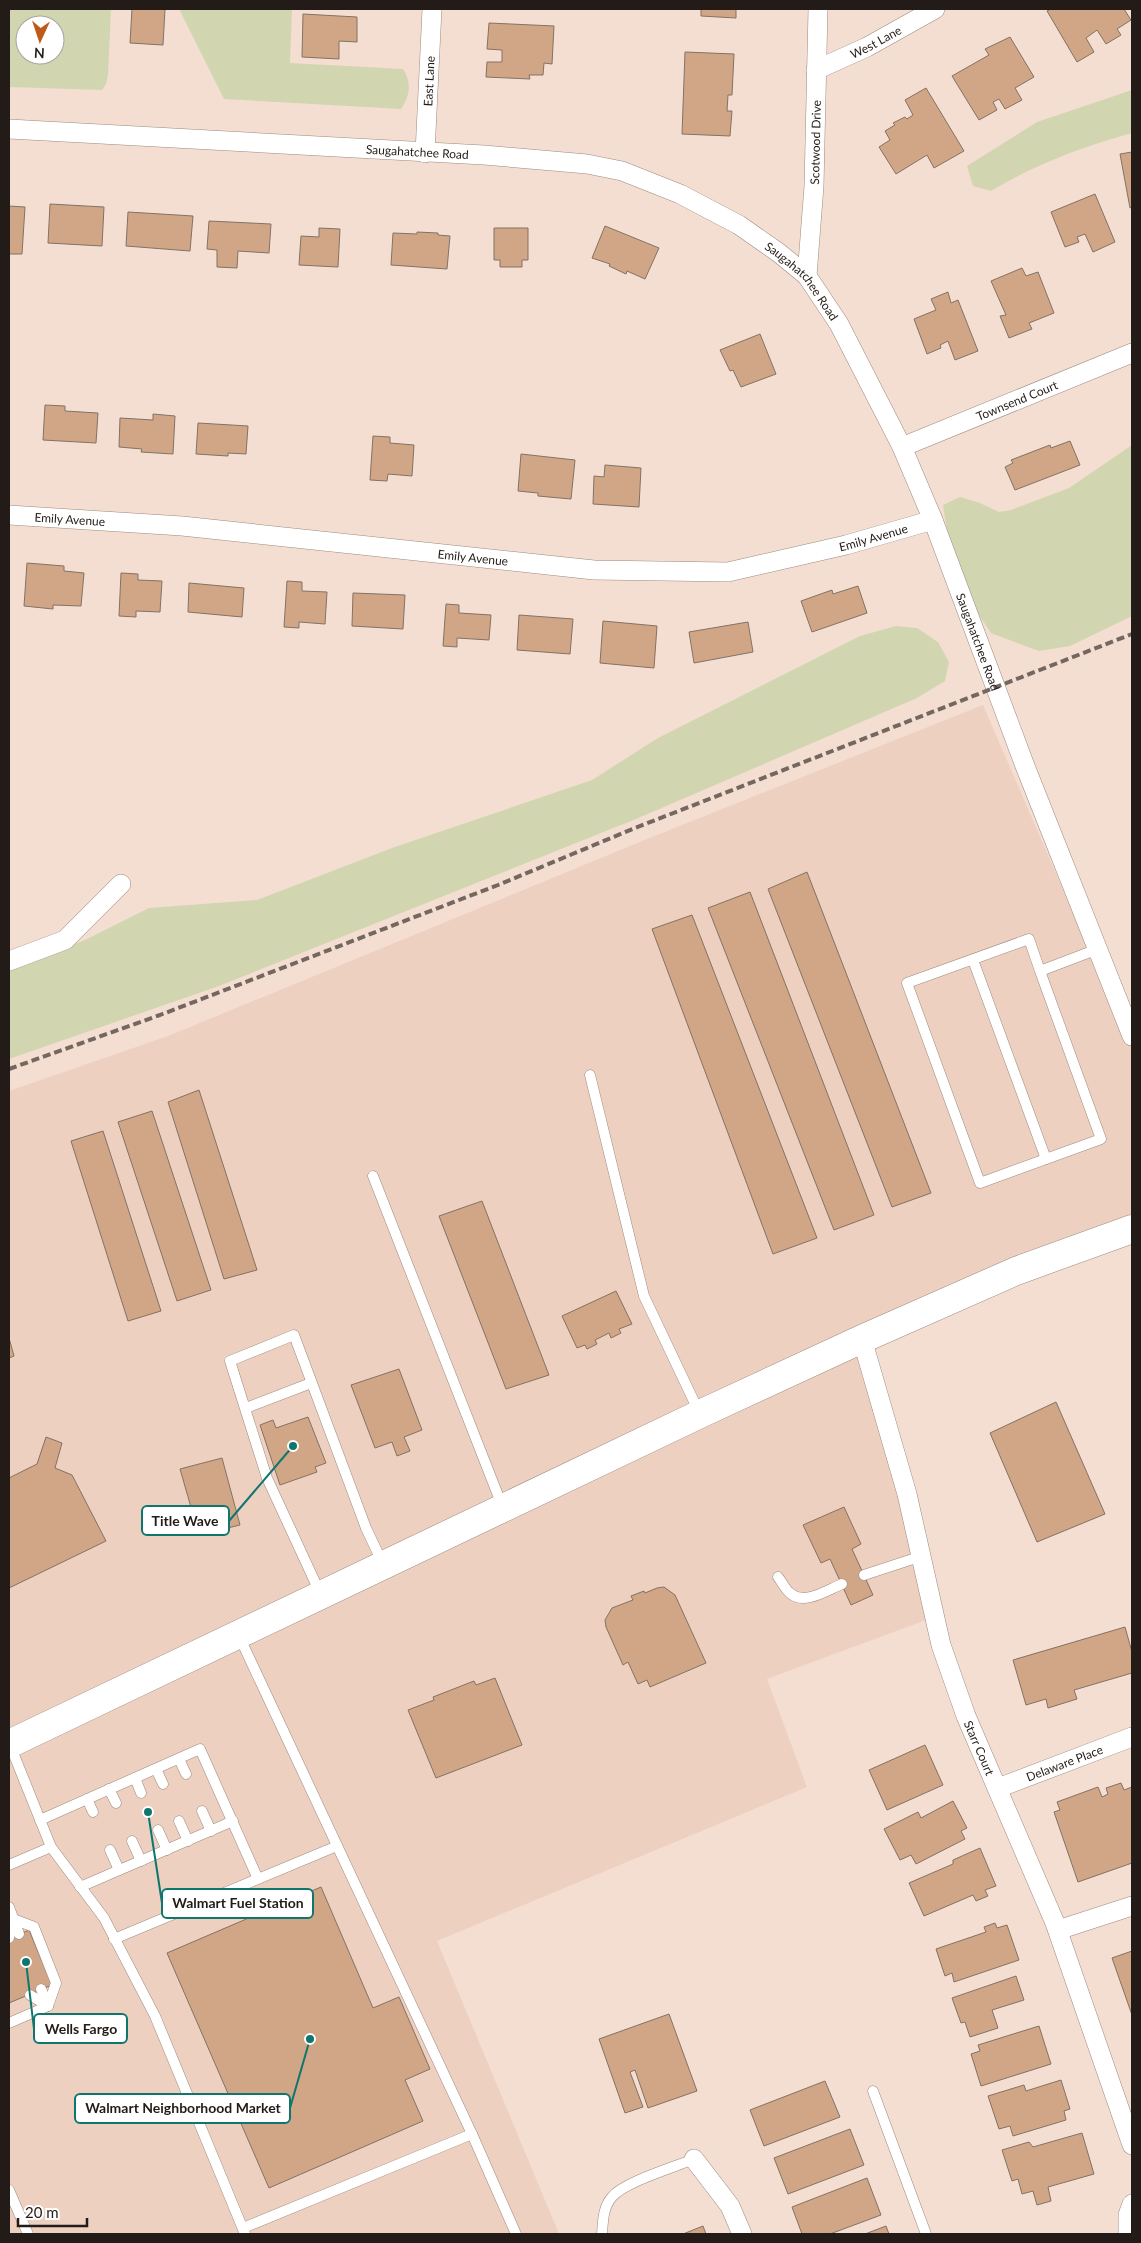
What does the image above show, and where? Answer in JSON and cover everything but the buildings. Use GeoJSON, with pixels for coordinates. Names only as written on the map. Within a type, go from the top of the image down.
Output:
{"type":"FeatureCollection","features":[{"type":"Feature","properties":{"kind":"main road"},"geometry":{"type":"LineString","coordinates":[[9,1744],[700,1414],[862,1339],[1016,1271],[1132,1229]]}},
{"type":"Feature","properties":{"kind":"street","name":"East Lane"},"geometry":{"type":"LineString","coordinates":[[425,153],[432,9]]}},
{"type":"Feature","properties":{"kind":"street","name":"Scotwood Drive"},"geometry":{"type":"LineString","coordinates":[[807,276],[814,186],[818,9]]}},
{"type":"Feature","properties":{"kind":"street","name":"West Lane"},"geometry":{"type":"LineString","coordinates":[[816,70],[867,47],[934,9]]}},
{"type":"Feature","properties":{"kind":"street","name":"Saugahatchee Road"},"geometry":{"type":"LineString","coordinates":[[9,129],[484,155],[569,163],[622,172],[680,194],[740,225],[807,276],[839,324],[902,447],[933,520],[1025,766],[1132,1036]]}},
{"type":"Feature","properties":{"kind":"street","name":"Townsend Court"},"geometry":{"type":"LineString","coordinates":[[902,447],[1132,353]]}},
{"type":"Feature","properties":{"kind":"street","name":"Emily Avenue"},"geometry":{"type":"LineString","coordinates":[[9,515],[182,526],[594,570],[728,572],[846,545],[933,520]]}},
{"type":"Feature","properties":{"kind":"street"},"geometry":{"type":"LineString","coordinates":[[9,960],[65,940],[121,884]]}},
{"type":"Feature","properties":{"kind":"street","name":"Starr Court"},"geometry":{"type":"LineString","coordinates":[[862,1339],[907,1494],[919,1557],[941,1645],[966,1716],[1058,1930],[1132,2146]]}},
{"type":"Feature","properties":{"kind":"street","name":"Delaware Place"},"geometry":{"type":"LineString","coordinates":[[998,1788],[1132,1737]]}},
{"type":"Feature","properties":{"kind":"street"},"geometry":{"type":"LineString","coordinates":[[1058,1930],[1132,1906]]}},
{"type":"Feature","properties":{"kind":"street"},"geometry":{"type":"LineString","coordinates":[[694,2159],[730,2206],[742,2234]]}},
{"type":"Feature","properties":{"kind":"street"},"geometry":{"type":"LineString","coordinates":[[1128,2234],[1128,2215],[1132,2204]]}},
{"type":"Feature","properties":{"kind":"lane"},"geometry":{"type":"LineString","coordinates":[[1029,939],[1101,1139],[980,1183],[907,983],[973,960],[1029,939]]}},
{"type":"Feature","properties":{"kind":"lane"},"geometry":{"type":"LineString","coordinates":[[1040,972],[1098,950]]}},
{"type":"Feature","properties":{"kind":"lane"},"geometry":{"type":"LineString","coordinates":[[973,960],[1046,1159]]}},
{"type":"Feature","properties":{"kind":"lane"},"geometry":{"type":"LineString","coordinates":[[590,1075],[644,1296],[700,1414]]}},
{"type":"Feature","properties":{"kind":"lane"},"geometry":{"type":"LineString","coordinates":[[373,1176],[504,1508]]}},
{"type":"Feature","properties":{"kind":"lane"},"geometry":{"type":"LineString","coordinates":[[321,1595],[267,1478],[230,1361],[294,1335],[366,1528],[383,1565]]}},
{"type":"Feature","properties":{"kind":"lane"},"geometry":{"type":"LineString","coordinates":[[246,1408],[311,1383]]}},
{"type":"Feature","properties":{"kind":"lane"},"geometry":{"type":"LineString","coordinates":[[864,1575],[919,1557]]}},
{"type":"Feature","properties":{"kind":"lane"},"geometry":{"type":"LineString","coordinates":[[778,1576],[789,1593],[798,1598],[808,1598],[842,1584]]}},
{"type":"Feature","properties":{"kind":"lane"},"geometry":{"type":"LineString","coordinates":[[238,1635],[472,2134],[516,2234]]}},
{"type":"Feature","properties":{"kind":"lane"},"geometry":{"type":"LineString","coordinates":[[9,1744],[51,1847],[104,1918],[155,2016],[244,2231],[472,2134]]}},
{"type":"Feature","properties":{"kind":"lane"},"geometry":{"type":"LineString","coordinates":[[40,1820],[200,1750],[258,1879]]}},
{"type":"Feature","properties":{"kind":"lane"},"geometry":{"type":"LineString","coordinates":[[179,1759],[186,1774]]}},
{"type":"Feature","properties":{"kind":"lane"},"geometry":{"type":"LineString","coordinates":[[156,1769],[163,1784]]}},
{"type":"Feature","properties":{"kind":"lane"},"geometry":{"type":"LineString","coordinates":[[135,1778],[141,1793]]}},
{"type":"Feature","properties":{"kind":"lane"},"geometry":{"type":"LineString","coordinates":[[109,1789],[116,1803]]}},
{"type":"Feature","properties":{"kind":"lane"},"geometry":{"type":"LineString","coordinates":[[88,1798],[93,1812]]}},
{"type":"Feature","properties":{"kind":"lane"},"geometry":{"type":"LineString","coordinates":[[202,1811],[211,1831]]}},
{"type":"Feature","properties":{"kind":"lane"},"geometry":{"type":"LineString","coordinates":[[179,1821],[188,1841]]}},
{"type":"Feature","properties":{"kind":"lane"},"geometry":{"type":"LineString","coordinates":[[80,1887],[233,1821]]}},
{"type":"Feature","properties":{"kind":"lane"},"geometry":{"type":"LineString","coordinates":[[158,1830],[167,1850]]}},
{"type":"Feature","properties":{"kind":"lane"},"geometry":{"type":"LineString","coordinates":[[132,1841],[141,1861]]}},
{"type":"Feature","properties":{"kind":"lane"},"geometry":{"type":"LineString","coordinates":[[114,1939],[336,1846]]}},
{"type":"Feature","properties":{"kind":"lane"},"geometry":{"type":"LineString","coordinates":[[9,1865],[51,1847]]}},
{"type":"Feature","properties":{"kind":"lane"},"geometry":{"type":"LineString","coordinates":[[110,1850],[119,1870]]}},
{"type":"Feature","properties":{"kind":"lane"},"geometry":{"type":"LineString","coordinates":[[9,1907],[19,1934]]}},
{"type":"Feature","properties":{"kind":"lane"},"geometry":{"type":"LineString","coordinates":[[9,1938],[14,1919]]}},
{"type":"Feature","properties":{"kind":"lane"},"geometry":{"type":"LineString","coordinates":[[9,2023],[48,2006],[56,1983],[34,1926],[14,1919]]}},
{"type":"Feature","properties":{"kind":"lane"},"geometry":{"type":"LineString","coordinates":[[41,1989],[48,2006]]}},
{"type":"Feature","properties":{"kind":"lane"},"geometry":{"type":"LineString","coordinates":[[30,1994],[48,2006]]}},
{"type":"Feature","properties":{"kind":"lane"},"geometry":{"type":"LineString","coordinates":[[873,2091],[926,2234]]}},
{"type":"Feature","properties":{"kind":"lane"},"geometry":{"type":"LineString","coordinates":[[602,2234],[604,2211],[612,2196],[637,2181],[694,2159]]}},
{"type":"Feature","properties":{"kind":"lane"},"geometry":{"type":"LineString","coordinates":[[9,2190],[28,2234]]}},
{"type":"Feature","properties":{"kind":"shaded area"},"geometry":{"type":"Polygon","coordinates":[[[983,705],[1132,1049],[1132,1229],[862,1339],[934,1617],[767,1679],[807,1787],[437,1941],[559,2234],[9,2234],[9,1091],[168,1036],[652,837],[983,705]]]}},
{"type":"Feature","properties":{"kind":"green space"},"geometry":{"type":"Polygon","coordinates":[[[9,9],[111,9],[108,75],[102,90],[9,87],[9,9]]]}},
{"type":"Feature","properties":{"kind":"green space"},"geometry":{"type":"Polygon","coordinates":[[[179,9],[292,9],[290,63],[403,69],[409,84],[408,94],[401,109],[224,99],[179,9]]]}},
{"type":"Feature","properties":{"kind":"green space"},"geometry":{"type":"Polygon","coordinates":[[[1132,90],[1132,133],[1060,157],[991,191],[973,186],[967,166],[1037,122],[1132,90]]]}},
{"type":"Feature","properties":{"kind":"green space"},"geometry":{"type":"Polygon","coordinates":[[[1132,445],[1132,616],[1070,646],[1039,651],[991,633],[977,612],[955,555],[947,531],[943,505],[960,497],[980,503],[999,512],[1011,510],[1069,488],[1132,445]]]}},
{"type":"Feature","properties":{"kind":"green space"},"geometry":{"type":"Polygon","coordinates":[[[896,626],[917,628],[938,642],[949,662],[945,681],[917,698],[636,819],[219,986],[9,1059],[9,970],[85,940],[149,908],[257,900],[392,848],[592,780],[658,738],[860,636],[896,626]]]}},
{"type":"Feature","properties":{"kind":"railway"},"geometry":{"type":"LineString","coordinates":[[9,1069],[160,1015],[498,885],[635,828],[1132,634]]}},
{"type":"Feature","properties":{"kind":"place","name":"Title Wave"},"geometry":{"type":"Point","coordinates":[293,1446]}},
{"type":"Feature","properties":{"kind":"place","name":"Walmart Fuel Station"},"geometry":{"type":"Point","coordinates":[148,1812]}},
{"type":"Feature","properties":{"kind":"place","name":"Wells Fargo"},"geometry":{"type":"Point","coordinates":[26,1962]}},
{"type":"Feature","properties":{"kind":"place","name":"Walmart Neighborhood Market"},"geometry":{"type":"Point","coordinates":[310,2039]}}]}
